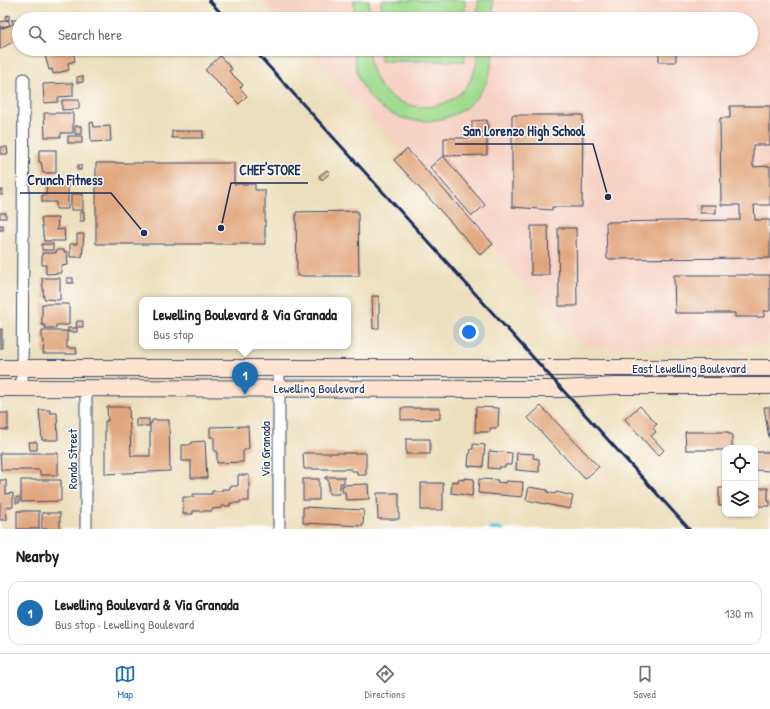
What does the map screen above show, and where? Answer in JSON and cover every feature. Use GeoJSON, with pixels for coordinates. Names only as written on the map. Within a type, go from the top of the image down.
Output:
{"type":"FeatureCollection","features":[{"type":"Feature","properties":{"kind":"main road","name":"Lewelling Boulevard"},"geometry":{"type":"LineString","coordinates":[[0,368],[608,368]]}},
{"type":"Feature","properties":{"kind":"main road","name":"East Lewelling Boulevard"},"geometry":{"type":"LineString","coordinates":[[608,368],[770,368]]}},
{"type":"Feature","properties":{"kind":"main road","name":"Lewelling Boulevard"},"geometry":{"type":"LineString","coordinates":[[0,388],[562,389],[613,386]]}},
{"type":"Feature","properties":{"kind":"main road","name":"East Lewelling Boulevard"},"geometry":{"type":"LineString","coordinates":[[613,386],[770,386]]}},
{"type":"Feature","properties":{"kind":"street"},"geometry":{"type":"LineString","coordinates":[[22,388],[24,78]]}},
{"type":"Feature","properties":{"kind":"street","name":"Via Granada"},"geometry":{"type":"LineString","coordinates":[[279,369],[279,528]]}},
{"type":"Feature","properties":{"kind":"street","name":"Ronda Street"},"geometry":{"type":"LineString","coordinates":[[86,389],[86,529]]}},
{"type":"Feature","properties":{"kind":"shaded area"},"geometry":{"type":"Polygon","coordinates":[[[262,0],[770,0],[770,346],[584,347],[314,56],[758,56],[758,12],[273,12],[262,0]]]}},
{"type":"Feature","properties":{"kind":"green space"},"geometry":{"type":"Polygon","coordinates":[[[354,0],[369,0],[369,12],[354,12],[354,0]]]}},
{"type":"Feature","properties":{"kind":"green space"},"geometry":{"type":"Polygon","coordinates":[[[381,0],[465,0],[465,12],[381,12],[381,0]]]}},
{"type":"Feature","properties":{"kind":"green space"},"geometry":{"type":"Polygon","coordinates":[[[478,0],[493,0],[493,12],[478,12],[478,0]]]}},
{"type":"Feature","properties":{"kind":"green space"},"geometry":{"type":"Polygon","coordinates":[[[355,56],[370,56],[374,74],[386,92],[403,103],[424,107],[444,103],[461,92],[473,74],[477,56],[492,56],[487,80],[471,103],[449,116],[424,121],[398,116],[376,103],[360,80],[355,56]]]}},
{"type":"Feature","properties":{"kind":"green space"},"geometry":{"type":"Polygon","coordinates":[[[381,56],[465,56],[465,61],[381,61],[381,56]]]}},
{"type":"Feature","properties":{"kind":"building"},"geometry":{"type":"Polygon","coordinates":[[[9,15],[9,20],[6,20],[6,16],[9,15]]]}},
{"type":"Feature","properties":{"kind":"building"},"geometry":{"type":"Polygon","coordinates":[[[8,20],[10,25],[0,28],[0,22],[8,20]]]}},
{"type":"Feature","properties":{"kind":"building"},"geometry":{"type":"Polygon","coordinates":[[[12,25],[12,42],[0,49],[0,29],[12,25]]]}},
{"type":"Feature","properties":{"kind":"building"},"geometry":{"type":"Polygon","coordinates":[[[45,56],[74,56],[75,61],[68,63],[69,70],[53,74],[52,69],[49,70],[45,56]]]}},
{"type":"Feature","properties":{"kind":"building"},"geometry":{"type":"Polygon","coordinates":[[[220,56],[232,69],[229,71],[243,85],[240,88],[247,96],[239,104],[205,70],[220,56]]]}},
{"type":"Feature","properties":{"kind":"building"},"geometry":{"type":"Polygon","coordinates":[[[659,56],[676,56],[676,62],[659,62],[659,56]]]}},
{"type":"Feature","properties":{"kind":"building"},"geometry":{"type":"Polygon","coordinates":[[[83,76],[83,82],[77,83],[77,77],[83,76]]]}},
{"type":"Feature","properties":{"kind":"building"},"geometry":{"type":"Polygon","coordinates":[[[73,83],[73,96],[58,97],[58,102],[44,103],[43,84],[73,83]]]}},
{"type":"Feature","properties":{"kind":"building"},"geometry":{"type":"Polygon","coordinates":[[[62,100],[79,100],[79,109],[62,110],[62,100]]]}},
{"type":"Feature","properties":{"kind":"building"},"geometry":{"type":"Polygon","coordinates":[[[730,106],[770,106],[770,145],[753,145],[753,167],[770,166],[770,205],[754,205],[755,220],[770,220],[770,258],[607,259],[606,222],[740,220],[740,205],[721,205],[720,118],[730,118],[730,106]]]}},
{"type":"Feature","properties":{"kind":"building"},"geometry":{"type":"Polygon","coordinates":[[[44,113],[73,113],[73,133],[61,133],[61,137],[45,137],[44,113]]]}},
{"type":"Feature","properties":{"kind":"building"},"geometry":{"type":"Polygon","coordinates":[[[512,115],[583,115],[582,207],[552,207],[552,210],[512,207],[512,115]]]}},
{"type":"Feature","properties":{"kind":"building"},"geometry":{"type":"Polygon","coordinates":[[[487,120],[488,132],[472,133],[472,121],[487,120]]]}},
{"type":"Feature","properties":{"kind":"building"},"geometry":{"type":"Polygon","coordinates":[[[93,122],[94,127],[110,126],[111,141],[91,142],[90,123],[93,122]]]}},
{"type":"Feature","properties":{"kind":"building"},"geometry":{"type":"Polygon","coordinates":[[[75,126],[81,126],[81,134],[75,134],[75,126]]]}},
{"type":"Feature","properties":{"kind":"building"},"geometry":{"type":"Polygon","coordinates":[[[172,131],[203,131],[203,138],[172,138],[172,131]]]}},
{"type":"Feature","properties":{"kind":"building"},"geometry":{"type":"Polygon","coordinates":[[[68,136],[82,136],[82,143],[68,143],[68,136]]]}},
{"type":"Feature","properties":{"kind":"building"},"geometry":{"type":"Polygon","coordinates":[[[444,138],[487,138],[487,155],[444,156],[444,138]]]}},
{"type":"Feature","properties":{"kind":"building"},"geometry":{"type":"Polygon","coordinates":[[[0,147],[7,147],[8,154],[0,154],[0,147]]]}},
{"type":"Feature","properties":{"kind":"building"},"geometry":{"type":"Polygon","coordinates":[[[407,149],[493,244],[481,255],[394,160],[407,149]]]}},
{"type":"Feature","properties":{"kind":"building"},"geometry":{"type":"Polygon","coordinates":[[[39,150],[56,150],[56,173],[43,173],[41,162],[39,162],[39,150]]]}},
{"type":"Feature","properties":{"kind":"building"},"geometry":{"type":"Polygon","coordinates":[[[443,156],[485,205],[472,216],[430,167],[443,156]]]}},
{"type":"Feature","properties":{"kind":"building"},"geometry":{"type":"Polygon","coordinates":[[[96,163],[234,163],[234,184],[255,184],[255,190],[265,190],[265,244],[96,244],[96,163]]]}},
{"type":"Feature","properties":{"kind":"building"},"geometry":{"type":"Polygon","coordinates":[[[78,165],[81,165],[81,170],[78,170],[78,165]]]}},
{"type":"Feature","properties":{"kind":"building"},"geometry":{"type":"Polygon","coordinates":[[[327,170],[330,173],[322,180],[319,176],[327,170]]]}},
{"type":"Feature","properties":{"kind":"building"},"geometry":{"type":"Polygon","coordinates":[[[47,181],[68,181],[68,209],[56,209],[56,202],[42,202],[42,195],[46,195],[47,181]]]}},
{"type":"Feature","properties":{"kind":"building"},"geometry":{"type":"Polygon","coordinates":[[[0,190],[3,190],[3,195],[0,195],[0,190]]]}},
{"type":"Feature","properties":{"kind":"building"},"geometry":{"type":"Polygon","coordinates":[[[71,194],[83,194],[83,210],[71,210],[71,194]]]}},
{"type":"Feature","properties":{"kind":"building"},"geometry":{"type":"Polygon","coordinates":[[[700,205],[716,205],[716,213],[700,213],[700,205]]]}},
{"type":"Feature","properties":{"kind":"building"},"geometry":{"type":"Polygon","coordinates":[[[358,211],[359,276],[297,276],[296,212],[358,211]]]}},
{"type":"Feature","properties":{"kind":"building"},"geometry":{"type":"Polygon","coordinates":[[[80,212],[84,212],[84,221],[80,221],[80,212]]]}},
{"type":"Feature","properties":{"kind":"building"},"geometry":{"type":"Polygon","coordinates":[[[0,213],[6,213],[6,218],[0,218],[0,213]]]}},
{"type":"Feature","properties":{"kind":"building"},"geometry":{"type":"Polygon","coordinates":[[[41,218],[58,218],[57,230],[64,229],[65,241],[44,241],[41,218]]]}},
{"type":"Feature","properties":{"kind":"building"},"geometry":{"type":"Polygon","coordinates":[[[0,225],[3,225],[3,230],[0,230],[0,225]]]}},
{"type":"Feature","properties":{"kind":"building"},"geometry":{"type":"Polygon","coordinates":[[[531,226],[548,226],[549,275],[531,275],[531,226]]]}},
{"type":"Feature","properties":{"kind":"building"},"geometry":{"type":"Polygon","coordinates":[[[558,228],[576,228],[577,306],[559,306],[558,228]]]}},
{"type":"Feature","properties":{"kind":"building"},"geometry":{"type":"Polygon","coordinates":[[[77,234],[84,234],[82,257],[70,257],[70,244],[77,244],[77,234]]]}},
{"type":"Feature","properties":{"kind":"building"},"geometry":{"type":"Polygon","coordinates":[[[42,244],[53,244],[53,250],[42,250],[42,244]]]}},
{"type":"Feature","properties":{"kind":"building"},"geometry":{"type":"Polygon","coordinates":[[[56,250],[64,250],[64,252],[67,252],[68,265],[61,266],[61,273],[46,274],[46,265],[42,265],[42,253],[56,253],[56,250]]]}},
{"type":"Feature","properties":{"kind":"building"},"geometry":{"type":"Polygon","coordinates":[[[674,275],[770,275],[770,311],[764,311],[764,317],[735,317],[735,313],[675,313],[674,275]]]}},
{"type":"Feature","properties":{"kind":"building"},"geometry":{"type":"Polygon","coordinates":[[[42,278],[60,278],[60,300],[44,299],[42,278]]]}},
{"type":"Feature","properties":{"kind":"building"},"geometry":{"type":"Polygon","coordinates":[[[67,278],[73,278],[73,283],[67,283],[67,278]]]}},
{"type":"Feature","properties":{"kind":"building"},"geometry":{"type":"Polygon","coordinates":[[[372,296],[379,296],[379,328],[373,329],[372,296]]]}},
{"type":"Feature","properties":{"kind":"building"},"geometry":{"type":"Polygon","coordinates":[[[42,304],[69,304],[69,325],[56,325],[56,328],[45,328],[45,325],[42,325],[42,304]]]}},
{"type":"Feature","properties":{"kind":"building"},"geometry":{"type":"Polygon","coordinates":[[[77,321],[83,321],[83,327],[76,327],[77,321]]]}},
{"type":"Feature","properties":{"kind":"building"},"geometry":{"type":"Polygon","coordinates":[[[68,328],[77,328],[77,332],[68,332],[68,328]]]}},
{"type":"Feature","properties":{"kind":"building"},"geometry":{"type":"Polygon","coordinates":[[[0,329],[2,329],[2,348],[0,348],[0,329]]]}},
{"type":"Feature","properties":{"kind":"building"},"geometry":{"type":"Polygon","coordinates":[[[42,331],[67,331],[67,348],[76,348],[77,354],[43,354],[44,340],[42,340],[42,331]]]}},
{"type":"Feature","properties":{"kind":"building"},"geometry":{"type":"Polygon","coordinates":[[[541,406],[599,467],[585,479],[528,418],[541,406]]]}},
{"type":"Feature","properties":{"kind":"building"},"geometry":{"type":"Polygon","coordinates":[[[640,406],[657,424],[653,428],[656,432],[651,436],[664,450],[658,456],[625,419],[640,406]]]}},
{"type":"Feature","properties":{"kind":"building"},"geometry":{"type":"Polygon","coordinates":[[[107,407],[129,407],[131,456],[150,456],[150,423],[152,423],[152,420],[169,420],[170,471],[105,474],[105,421],[108,421],[107,407]]]}},
{"type":"Feature","properties":{"kind":"building"},"geometry":{"type":"Polygon","coordinates":[[[476,407],[499,408],[497,428],[490,428],[490,432],[475,432],[476,407]]]}},
{"type":"Feature","properties":{"kind":"building"},"geometry":{"type":"Polygon","coordinates":[[[764,407],[770,407],[770,438],[769,438],[764,407]]]}},
{"type":"Feature","properties":{"kind":"building"},"geometry":{"type":"Polygon","coordinates":[[[401,408],[440,408],[440,419],[401,420],[401,408]]]}},
{"type":"Feature","properties":{"kind":"building"},"geometry":{"type":"Polygon","coordinates":[[[39,410],[50,410],[50,413],[57,413],[58,440],[42,440],[39,410]]]}},
{"type":"Feature","properties":{"kind":"building"},"geometry":{"type":"Polygon","coordinates":[[[0,413],[8,413],[8,430],[0,429],[0,413]]]}},
{"type":"Feature","properties":{"kind":"building"},"geometry":{"type":"Polygon","coordinates":[[[136,419],[149,419],[149,426],[136,426],[136,419]]]}},
{"type":"Feature","properties":{"kind":"building"},"geometry":{"type":"Polygon","coordinates":[[[248,426],[249,448],[243,451],[243,462],[217,463],[217,451],[214,451],[214,437],[210,437],[210,427],[248,426]]]}},
{"type":"Feature","properties":{"kind":"building"},"geometry":{"type":"Polygon","coordinates":[[[685,432],[728,432],[728,434],[732,434],[732,445],[722,445],[722,450],[686,450],[685,432]]]}},
{"type":"Feature","properties":{"kind":"building"},"geometry":{"type":"Polygon","coordinates":[[[406,439],[430,439],[430,454],[406,454],[406,439]]]}},
{"type":"Feature","properties":{"kind":"building"},"geometry":{"type":"Polygon","coordinates":[[[205,441],[207,478],[191,478],[191,461],[182,461],[182,445],[190,445],[192,442],[205,441]]]}},
{"type":"Feature","properties":{"kind":"building"},"geometry":{"type":"Polygon","coordinates":[[[29,442],[37,442],[37,450],[30,450],[29,442]]]}},
{"type":"Feature","properties":{"kind":"building"},"geometry":{"type":"Polygon","coordinates":[[[473,444],[485,445],[483,467],[468,466],[469,454],[471,449],[473,449],[473,444]]]}},
{"type":"Feature","properties":{"kind":"building"},"geometry":{"type":"Polygon","coordinates":[[[489,451],[512,453],[511,465],[499,467],[499,469],[488,468],[489,451]]]}},
{"type":"Feature","properties":{"kind":"building"},"geometry":{"type":"Polygon","coordinates":[[[758,452],[770,452],[770,471],[758,470],[758,452]]]}},
{"type":"Feature","properties":{"kind":"building"},"geometry":{"type":"Polygon","coordinates":[[[0,453],[58,453],[58,475],[40,475],[40,470],[1,470],[0,453]]]}},
{"type":"Feature","properties":{"kind":"building"},"geometry":{"type":"Polygon","coordinates":[[[303,453],[366,453],[366,475],[357,475],[357,471],[351,471],[351,469],[304,469],[303,453]]]}},
{"type":"Feature","properties":{"kind":"building"},"geometry":{"type":"Polygon","coordinates":[[[517,453],[534,454],[533,458],[539,459],[539,472],[516,470],[517,453]]]}},
{"type":"Feature","properties":{"kind":"building"},"geometry":{"type":"Polygon","coordinates":[[[238,475],[249,475],[249,501],[230,503],[230,506],[221,506],[222,508],[212,509],[212,511],[193,511],[193,514],[183,514],[183,497],[193,497],[193,494],[212,494],[212,491],[222,491],[222,489],[230,489],[230,486],[238,486],[238,475]]]}},
{"type":"Feature","properties":{"kind":"building"},"geometry":{"type":"Polygon","coordinates":[[[325,477],[344,477],[344,483],[340,483],[339,494],[329,494],[328,479],[325,479],[325,477]]]}},
{"type":"Feature","properties":{"kind":"building"},"geometry":{"type":"Polygon","coordinates":[[[464,478],[474,479],[472,496],[451,493],[452,481],[458,482],[458,479],[464,480],[464,478]]]}},
{"type":"Feature","properties":{"kind":"building"},"geometry":{"type":"Polygon","coordinates":[[[303,479],[319,479],[319,500],[303,500],[303,479]]]}},
{"type":"Feature","properties":{"kind":"building"},"geometry":{"type":"Polygon","coordinates":[[[479,479],[498,480],[497,482],[505,483],[506,481],[523,482],[522,497],[478,493],[479,479]]]}},
{"type":"Feature","properties":{"kind":"building"},"geometry":{"type":"Polygon","coordinates":[[[0,480],[6,480],[6,494],[13,493],[13,507],[6,507],[7,520],[0,520],[0,480]]]}},
{"type":"Feature","properties":{"kind":"building"},"geometry":{"type":"Polygon","coordinates":[[[21,480],[61,480],[61,501],[21,502],[21,480]]]}},
{"type":"Feature","properties":{"kind":"building"},"geometry":{"type":"Polygon","coordinates":[[[421,483],[443,483],[443,510],[421,510],[421,483]]]}},
{"type":"Feature","properties":{"kind":"building"},"geometry":{"type":"Polygon","coordinates":[[[368,484],[369,499],[346,500],[345,492],[342,492],[342,485],[368,484]]]}},
{"type":"Feature","properties":{"kind":"building"},"geometry":{"type":"Polygon","coordinates":[[[529,487],[548,490],[547,492],[555,494],[556,492],[573,496],[570,509],[526,500],[529,487]]]}},
{"type":"Feature","properties":{"kind":"building"},"geometry":{"type":"Polygon","coordinates":[[[719,488],[722,488],[722,506],[719,506],[719,488]]]}},
{"type":"Feature","properties":{"kind":"building"},"geometry":{"type":"Polygon","coordinates":[[[758,488],[768,488],[768,501],[770,501],[770,506],[758,506],[758,488]]]}},
{"type":"Feature","properties":{"kind":"building"},"geometry":{"type":"Polygon","coordinates":[[[377,493],[399,493],[399,519],[378,519],[377,493]]]}},
{"type":"Feature","properties":{"kind":"building"},"geometry":{"type":"Polygon","coordinates":[[[16,497],[19,497],[19,503],[16,503],[16,497]]]}},
{"type":"Feature","properties":{"kind":"building"},"geometry":{"type":"Polygon","coordinates":[[[303,507],[364,510],[363,526],[303,523],[303,507]]]}},
{"type":"Feature","properties":{"kind":"building"},"geometry":{"type":"Polygon","coordinates":[[[17,511],[39,511],[39,529],[17,529],[17,511]]]}},
{"type":"Feature","properties":{"kind":"building"},"geometry":{"type":"Polygon","coordinates":[[[42,513],[60,513],[60,529],[42,529],[42,513]]]}},
{"type":"Feature","properties":{"kind":"waterway"},"geometry":{"type":"LineString","coordinates":[[491,529],[502,529]]}},
{"type":"Feature","properties":{"kind":"railway"},"geometry":{"type":"LineString","coordinates":[[209,0],[220,12]]}},
{"type":"Feature","properties":{"kind":"railway"},"geometry":{"type":"LineString","coordinates":[[259,56],[689,529]]}},
{"type":"Feature","properties":{"kind":"place","name":"San Lorenzo High School"},"geometry":{"type":"Point","coordinates":[608,197]}},
{"type":"Feature","properties":{"kind":"place","name":"CHEF'STORE"},"geometry":{"type":"Point","coordinates":[221,228]}},
{"type":"Feature","properties":{"kind":"place","name":"Crunch Fitness"},"geometry":{"type":"Point","coordinates":[144,233]}},
{"type":"Feature","properties":{"kind":"place","name":"Lewelling Boulevard & Via Granada"},"geometry":{"type":"Point","coordinates":[245,395]}}]}
